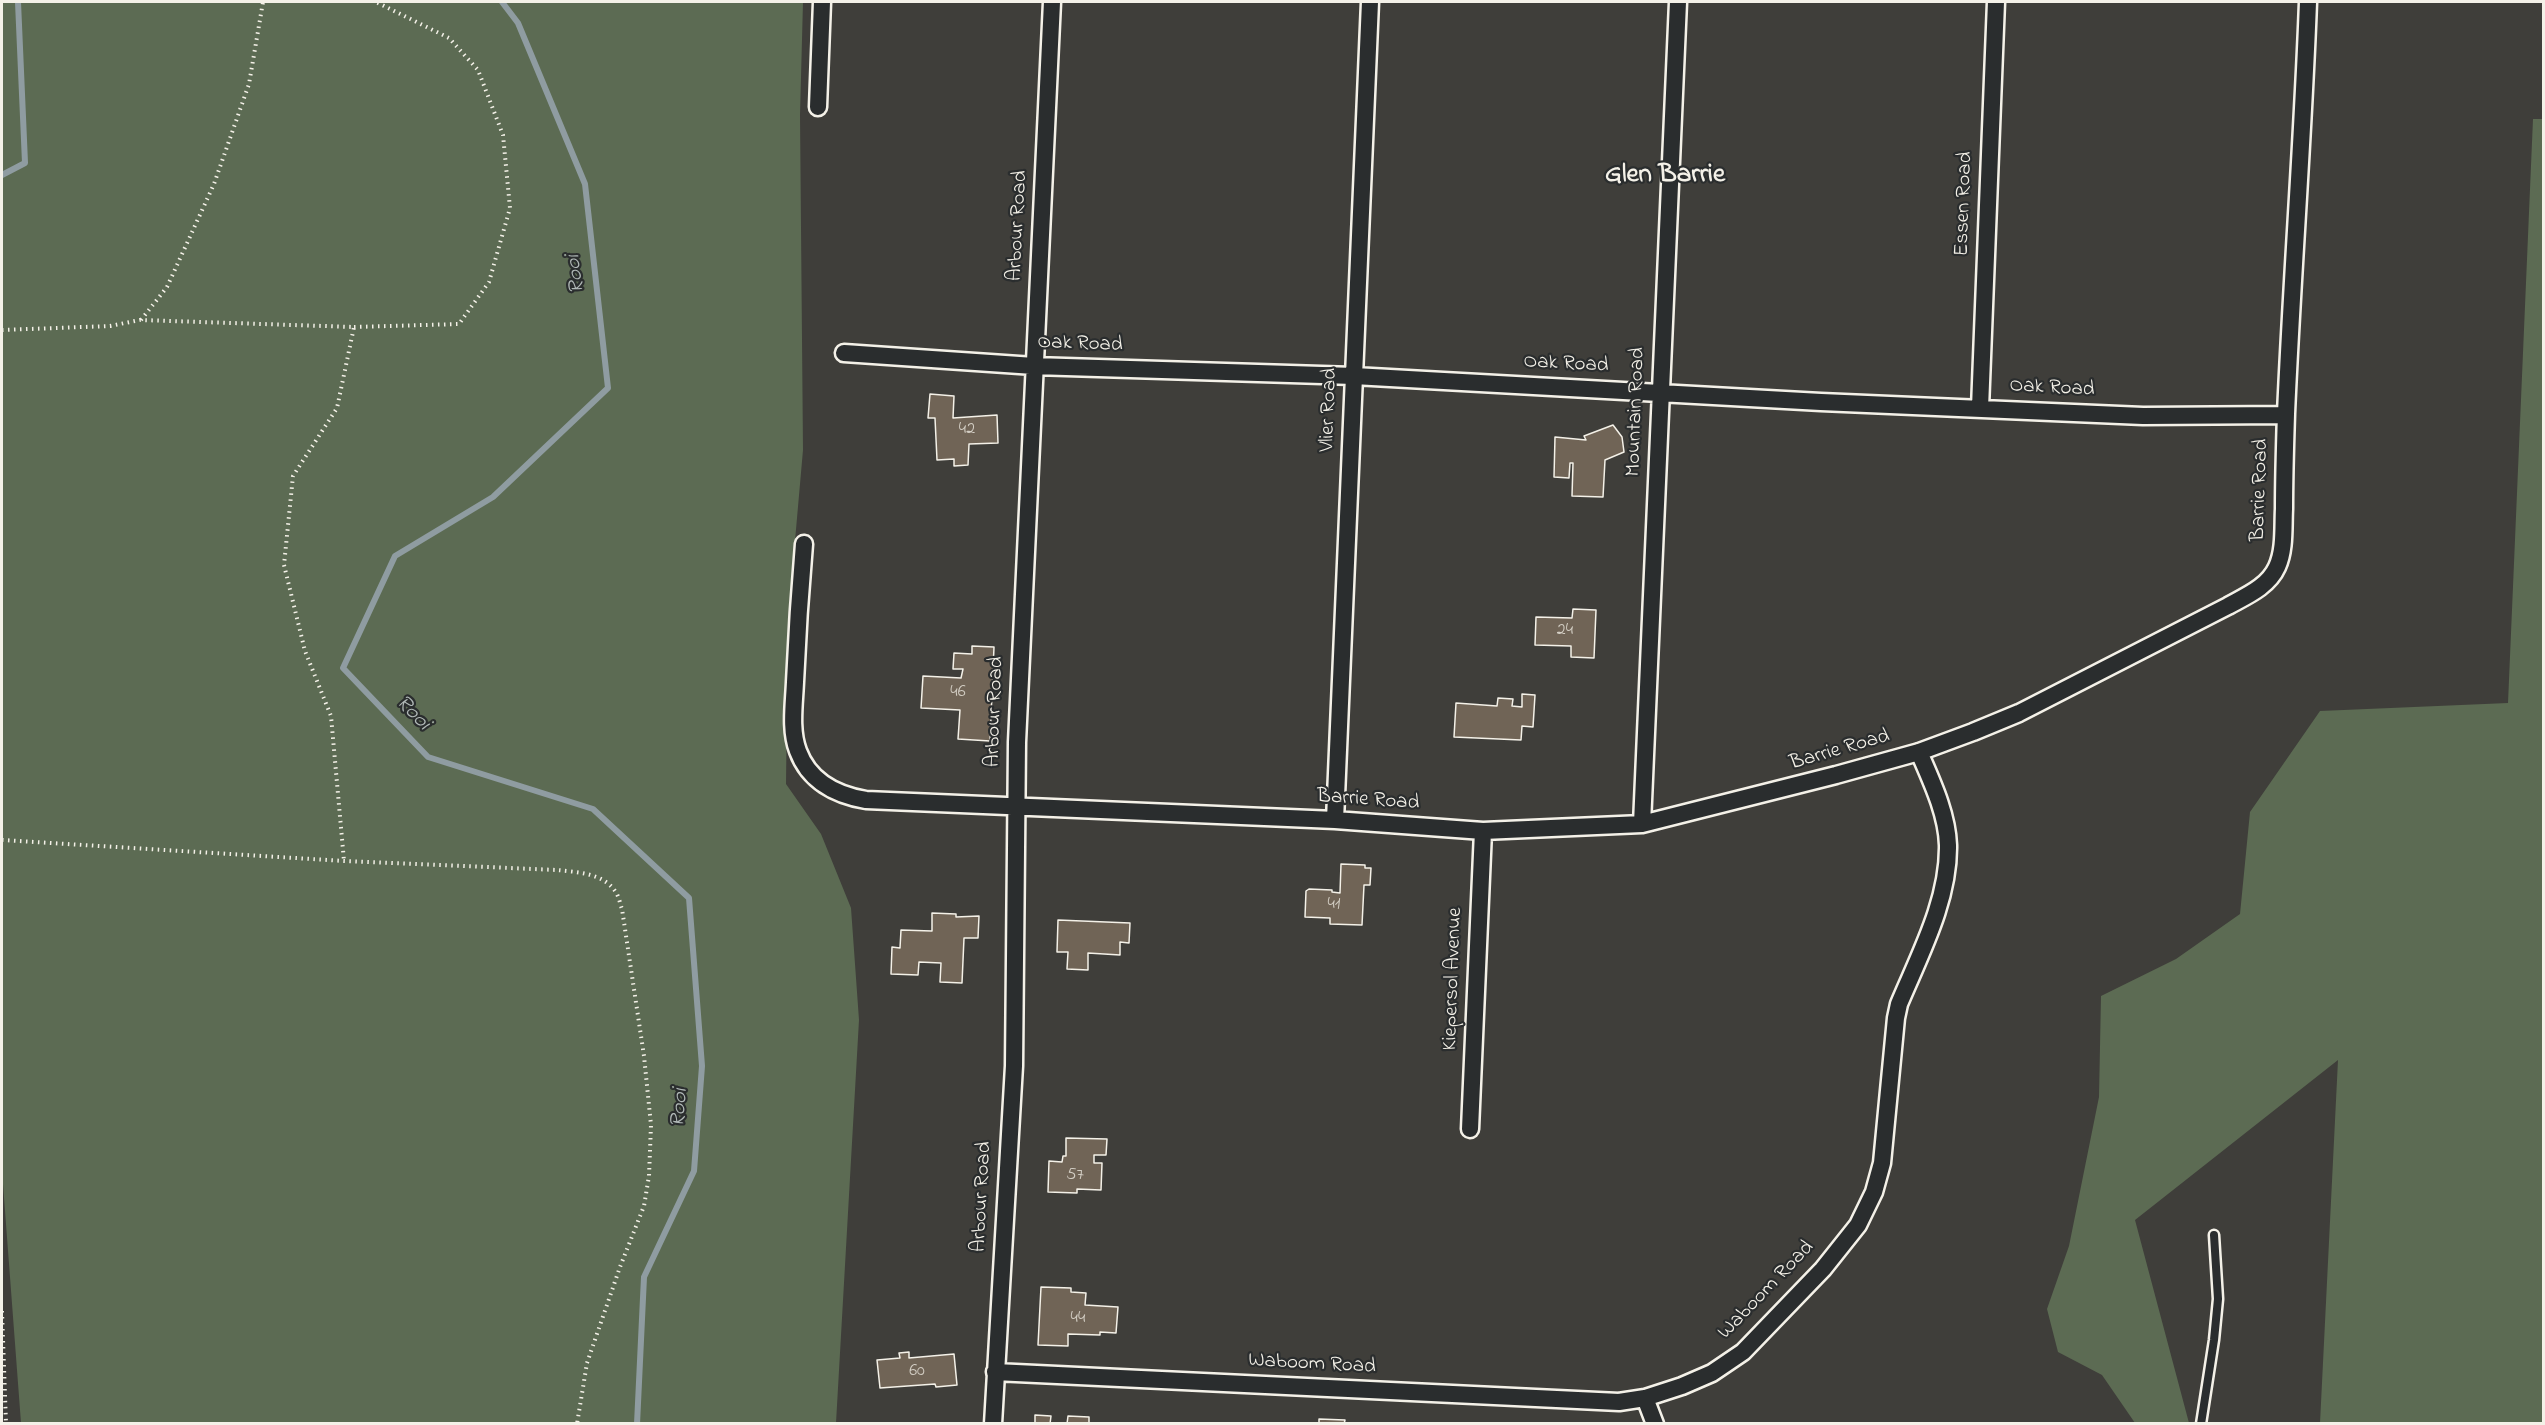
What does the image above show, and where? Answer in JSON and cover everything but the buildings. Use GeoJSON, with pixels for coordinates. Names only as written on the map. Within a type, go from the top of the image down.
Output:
{"type":"FeatureCollection","features":[{"type":"Feature","properties":{"kind":"street"},"geometry":{"type":"LineString","coordinates":[[818,107],[822,2]]}},
{"type":"Feature","properties":{"kind":"street","name":"Arbour Road"},"geometry":{"type":"LineString","coordinates":[[993,1424],[1014,1066],[1017,730],[1052,2]]}},
{"type":"Feature","properties":{"kind":"street","name":"Vlier Road"},"geometry":{"type":"LineString","coordinates":[[1335,820],[1370,2]]}},
{"type":"Feature","properties":{"kind":"street","name":"Mountain Road"},"geometry":{"type":"LineString","coordinates":[[1642,824],[1678,2]]}},
{"type":"Feature","properties":{"kind":"street","name":"Essen Road"},"geometry":{"type":"LineString","coordinates":[[1980,408],[1996,2]]}},
{"type":"Feature","properties":{"kind":"street","name":"Barrie Road"},"geometry":{"type":"LineString","coordinates":[[804,544],[793,716],[797,750],[812,774],[830,789],[851,798],[866,801],[1335,820],[1483,831],[1642,824],[1768,794],[1920,752],[2039,703],[2228,606],[2256,591],[2269,579],[2277,567],[2282,550],[2286,415],[2304,115],[2308,2]]}},
{"type":"Feature","properties":{"kind":"street","name":"Oak Road"},"geometry":{"type":"LineString","coordinates":[[844,353],[1034,366],[1354,376],[1821,402],[2143,416],[2286,415]]}},
{"type":"Feature","properties":{"kind":"street","name":"Waboom Road"},"geometry":{"type":"LineString","coordinates":[[995,1372],[1603,1402],[1646,1398],[1712,1373],[1743,1352],[1823,1269],[1858,1225],[1882,1163],[1899,1004],[1940,903],[1948,844],[1946,827],[1920,752]]}},
{"type":"Feature","properties":{"kind":"street","name":"Kiepersol Avenue"},"geometry":{"type":"LineString","coordinates":[[1470,1128],[1483,831]]}},
{"type":"Feature","properties":{"kind":"street"},"geometry":{"type":"LineString","coordinates":[[1646,1398],[1655,1424]]}},
{"type":"Feature","properties":{"kind":"lane"},"geometry":{"type":"LineString","coordinates":[[2201,1424],[2218,1299],[2214,1235]]}},
{"type":"Feature","properties":{"kind":"path"},"geometry":{"type":"LineString","coordinates":[[140,320],[167,287],[214,184],[249,84],[263,2]]}},
{"type":"Feature","properties":{"kind":"path"},"geometry":{"type":"LineString","coordinates":[[2,330],[110,326],[140,320],[354,327],[459,324],[489,282],[510,208],[503,135],[477,70],[449,38],[376,2]]}},
{"type":"Feature","properties":{"kind":"path"},"geometry":{"type":"LineString","coordinates":[[344,861],[331,716],[305,651],[284,565],[293,476],[337,408],[354,327]]}},
{"type":"Feature","properties":{"kind":"path"},"geometry":{"type":"LineString","coordinates":[[2,840],[344,861],[567,871],[603,879],[616,891],[624,919],[644,1056],[651,1125],[650,1176],[644,1206],[587,1363],[577,1424]]}},
{"type":"Feature","properties":{"kind":"path"},"geometry":{"type":"LineString","coordinates":[[2,1311],[6,1424]]}},
{"type":"Feature","properties":{"kind":"green space"},"geometry":{"type":"Polygon","coordinates":[[[2,2],[803,2],[800,115],[803,450],[788,620],[786,784],[821,834],[851,908],[859,1020],[836,1423],[21,1423],[2,1171],[2,2]]]}},
{"type":"Feature","properties":{"kind":"green space"},"geometry":{"type":"Polygon","coordinates":[[[2533,119],[2544,119],[2543,1423],[2320,1423],[2338,1060],[2135,1220],[2189,1423],[2135,1423],[2102,1375],[2058,1352],[2047,1309],[2069,1246],[2099,1097],[2101,996],[2176,959],[2240,914],[2250,812],[2320,711],[2508,703],[2533,119]]]}},
{"type":"Feature","properties":{"kind":"waterway"},"geometry":{"type":"LineString","coordinates":[[2,175],[25,163],[18,2]]}},
{"type":"Feature","properties":{"kind":"waterway","name":"Rooi"},"geometry":{"type":"LineString","coordinates":[[502,2],[518,23],[585,184],[608,388],[493,497],[395,556],[343,668],[428,757],[593,809],[689,898],[702,1066],[694,1171],[644,1277],[637,1424]]}},
{"type":"Feature","properties":{"kind":"district","name":"Glen Barrie"},"geometry":{"type":"Point","coordinates":[1665,177]}}]}
